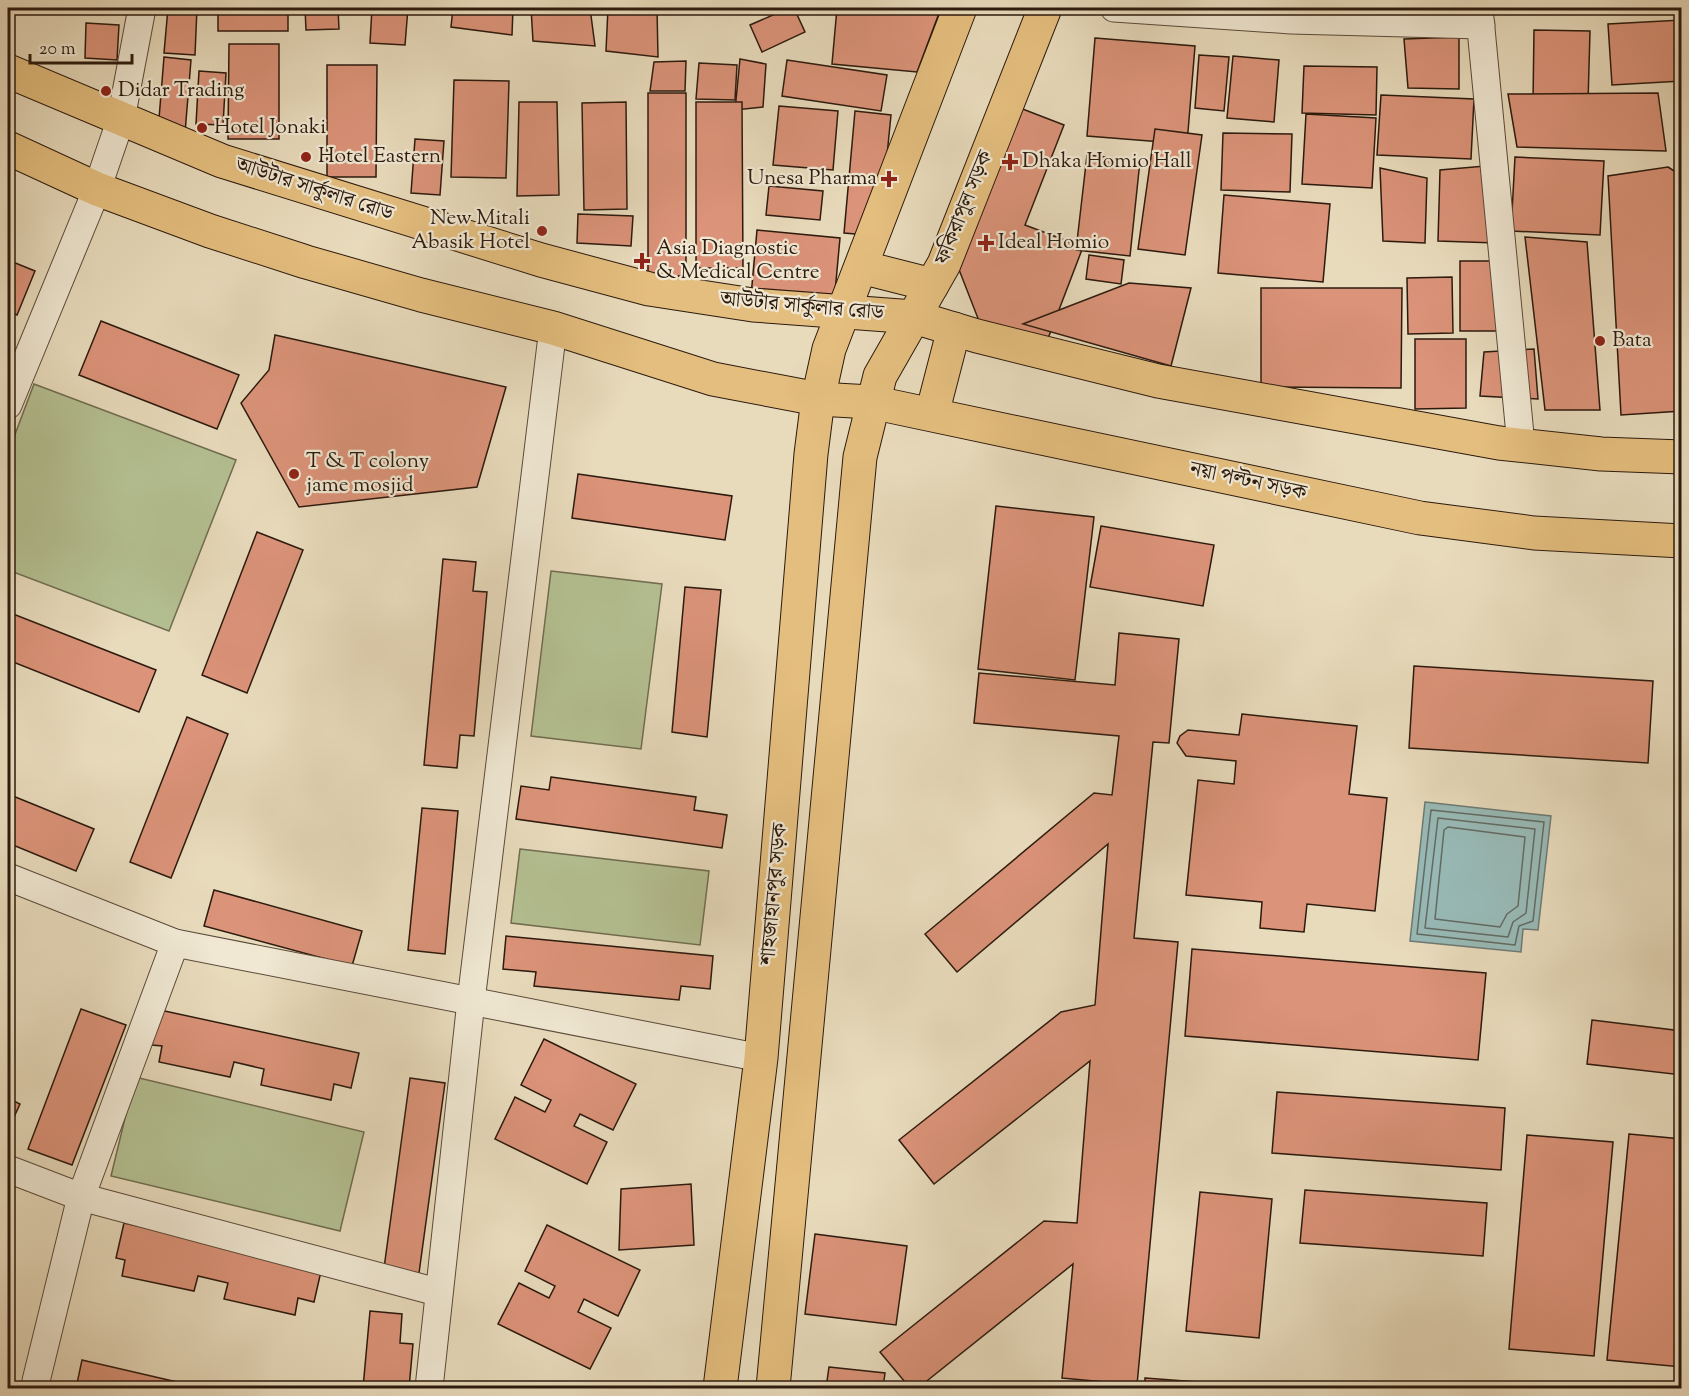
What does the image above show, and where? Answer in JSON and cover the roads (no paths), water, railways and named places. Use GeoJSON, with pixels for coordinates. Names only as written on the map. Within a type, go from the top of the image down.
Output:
{"type":"FeatureCollection","features":[{"type":"Feature","properties":{"kind":"main road"},"geometry":{"type":"LineString","coordinates":[[829,310],[861,267],[960,8]]}},
{"type":"Feature","properties":{"kind":"main road","name":"ফকিরাপুল সড়ক"},"geometry":{"type":"LineString","coordinates":[[872,402],[880,376],[944,264],[1045,8]]}},
{"type":"Feature","properties":{"kind":"main road","name":"আউটার সার্কুলার রোড"},"geometry":{"type":"LineString","coordinates":[[8,71],[222,161],[541,260],[649,289],[698,298],[914,317]]}},
{"type":"Feature","properties":{"kind":"main road"},"geometry":{"type":"LineString","coordinates":[[8,148],[97,189],[210,231],[306,262],[421,295],[553,328],[713,379],[810,398]]}},
{"type":"Feature","properties":{"kind":"main road"},"geometry":{"type":"LineString","coordinates":[[861,267],[932,285]]}},
{"type":"Feature","properties":{"kind":"main road","name":"শাহজাহানপুর সড়ক"},"geometry":{"type":"LineString","coordinates":[[720,1389],[761,1058],[813,438],[810,398],[830,349],[829,310]]}},
{"type":"Feature","properties":{"kind":"main road"},"geometry":{"type":"LineString","coordinates":[[914,317],[1158,381],[1311,411],[1521,445],[1601,454],[1682,457]]}},
{"type":"Feature","properties":{"kind":"main road"},"geometry":{"type":"LineString","coordinates":[[932,414],[954,329]]}},
{"type":"Feature","properties":{"kind":"main road","name":"নয়া পল্টন সড়ক"},"geometry":{"type":"LineString","coordinates":[[810,398],[872,402],[1420,518],[1534,533],[1682,541]]}},
{"type":"Feature","properties":{"kind":"main road","name":"শাহজাহানপুর সড়ক"},"geometry":{"type":"LineString","coordinates":[[773,1389],[863,441],[872,402]]}},
{"type":"Feature","properties":{"kind":"main road"},"geometry":{"type":"LineString","coordinates":[[813,438],[863,441]]}},
{"type":"Feature","properties":{"kind":"street"},"geometry":{"type":"LineString","coordinates":[[8,405],[97,189],[121,119],[142,8]]}},
{"type":"Feature","properties":{"kind":"street"},"geometry":{"type":"LineString","coordinates":[[1113,8],[1291,20],[1480,16],[1521,445]]}},
{"type":"Feature","properties":{"kind":"street"},"geometry":{"type":"LineString","coordinates":[[429,1389],[437,1292],[471,1000],[553,328]]}},
{"type":"Feature","properties":{"kind":"street"},"geometry":{"type":"LineString","coordinates":[[8,878],[175,943],[761,1058]]}},
{"type":"Feature","properties":{"kind":"street"},"geometry":{"type":"LineString","coordinates":[[36,1381],[81,1197],[175,943]]}},
{"type":"Feature","properties":{"kind":"street"},"geometry":{"type":"LineString","coordinates":[[8,1169],[81,1197],[437,1292]]}},
{"type":"Feature","properties":{"kind":"water"},"geometry":{"type":"Polygon","coordinates":[[[1425,802],[1551,816],[1538,930],[1523,929],[1521,952],[1410,941],[1425,802]]]}},
{"type":"Feature","properties":{"kind":"place","name":"Didar Trading"},"geometry":{"type":"Point","coordinates":[106,91]}},
{"type":"Feature","properties":{"kind":"place","name":"Hotel Jonaki"},"geometry":{"type":"Point","coordinates":[202,128]}},
{"type":"Feature","properties":{"kind":"place","name":"Hotel Eastern"},"geometry":{"type":"Point","coordinates":[306,157]}},
{"type":"Feature","properties":{"kind":"place","name":"Dhaka Homio Hall"},"geometry":{"type":"Point","coordinates":[1010,162]}},
{"type":"Feature","properties":{"kind":"place","name":"Unesa Pharma"},"geometry":{"type":"Point","coordinates":[889,179]}},
{"type":"Feature","properties":{"kind":"place","name":"New Mitali Abasik Hotel"},"geometry":{"type":"Point","coordinates":[542,231]}},
{"type":"Feature","properties":{"kind":"place","name":"Ideal Homio"},"geometry":{"type":"Point","coordinates":[986,243]}},
{"type":"Feature","properties":{"kind":"place","name":"Asia Diagnostic & Medical Centre"},"geometry":{"type":"Point","coordinates":[642,261]}},
{"type":"Feature","properties":{"kind":"place","name":"Bata"},"geometry":{"type":"Point","coordinates":[1600,341]}},
{"type":"Feature","properties":{"kind":"place","name":"T & T colony jame mosjid"},"geometry":{"type":"Point","coordinates":[294,474]}}]}
